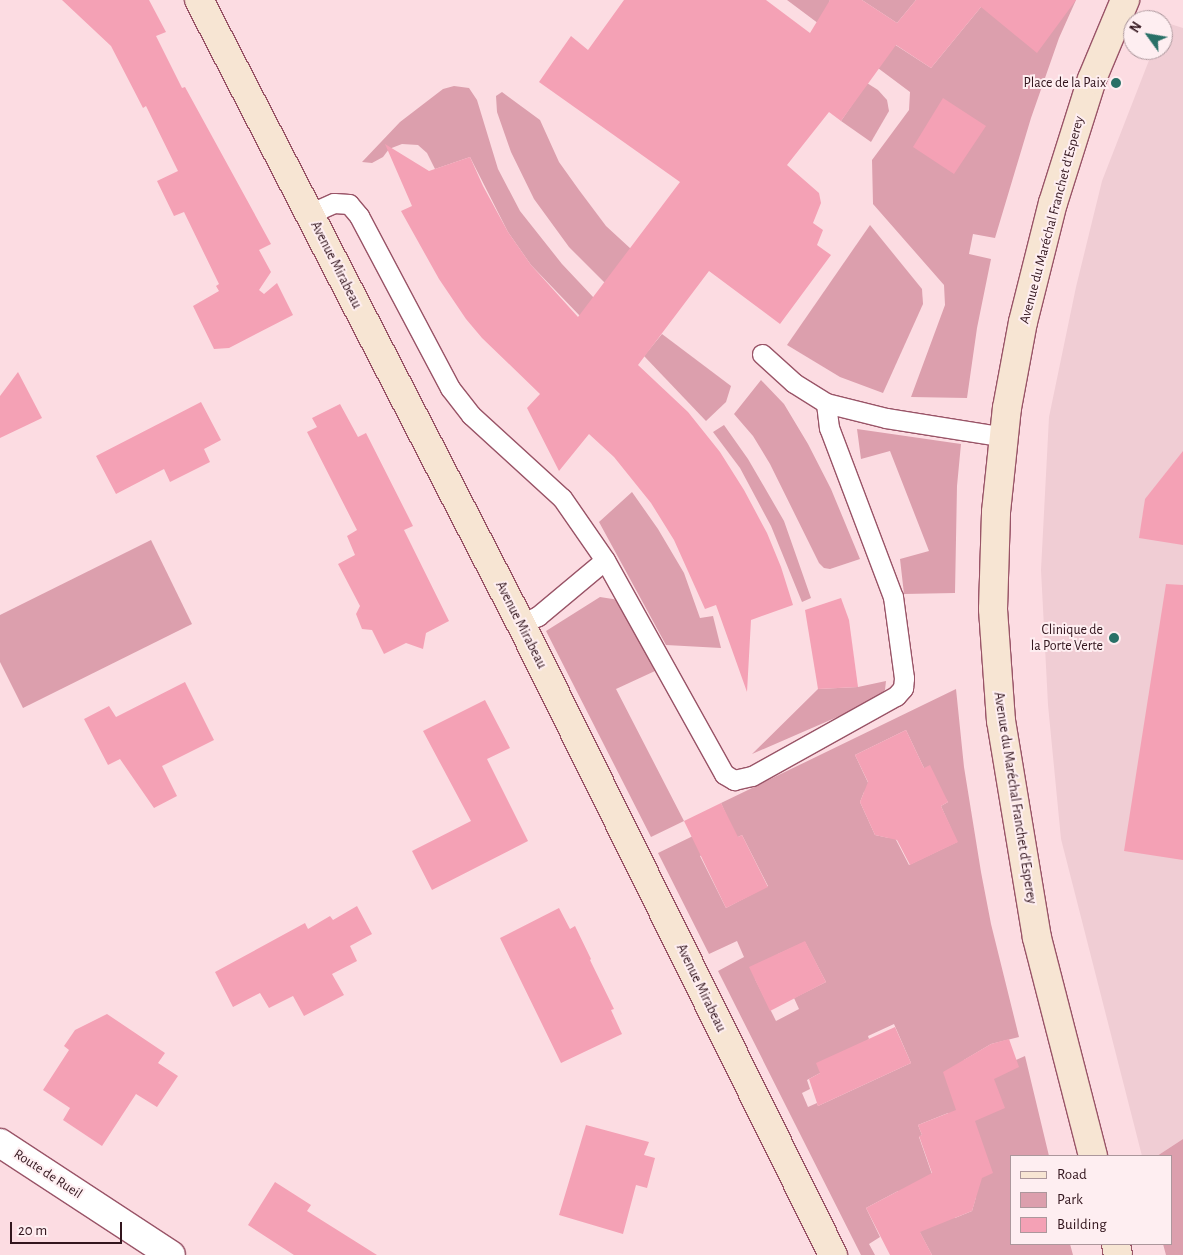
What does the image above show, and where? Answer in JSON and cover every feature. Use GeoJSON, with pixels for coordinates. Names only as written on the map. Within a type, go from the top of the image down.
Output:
{"type":"FeatureCollection","features":[{"type":"Feature","properties":{"kind":"street","name":"Avenue Mirabeau"},"geometry":{"type":"LineString","coordinates":[[199,0],[521,624],[833,1255]]}},
{"type":"Feature","properties":{"kind":"street","name":"Avenue du Maréchal Franchet d'Esperey"},"geometry":{"type":"LineString","coordinates":[[1093,1155],[1038,938],[1001,720],[993,609],[996,512],[1004,437],[1023,322],[1053,203],[1092,79],[1124,0]]}},
{"type":"Feature","properties":{"kind":"street","name":"Route de Rueil"},"geometry":{"type":"LineString","coordinates":[[0,1143],[171,1255]]}},
{"type":"Feature","properties":{"kind":"lane"},"geometry":{"type":"LineString","coordinates":[[309,214],[334,203],[349,204],[359,216],[450,388],[471,415],[562,498],[605,560],[724,774],[734,780],[752,776],[896,696],[903,688],[904,678],[893,597],[829,428],[826,403]]}},
{"type":"Feature","properties":{"kind":"lane"},"geometry":{"type":"LineString","coordinates":[[762,354],[794,383],[826,403],[886,418],[1004,437]]}},
{"type":"Feature","properties":{"kind":"lane"},"geometry":{"type":"LineString","coordinates":[[521,624],[538,616],[605,560]]}},
{"type":"Feature","properties":{"kind":"shaded area","name":"Clinique de la Porte Verte"},"geometry":{"type":"Polygon","coordinates":[[[1173,25],[1183,28],[1183,1139],[1159,1155],[1142,1155],[1061,839],[1048,705],[1041,570],[1049,417],[1076,287],[1102,181],[1149,60],[1173,60],[1173,25]]]}},
{"type":"Feature","properties":{"kind":"green space"},"geometry":{"type":"Polygon","coordinates":[[[787,0],[830,0],[829,2],[931,68],[981,7],[1076,0],[1059,38],[1031,118],[995,238],[973,234],[969,254],[991,259],[977,328],[967,398],[911,397],[945,305],[944,285],[873,204],[872,160],[909,110],[910,92],[787,0]]]}},
{"type":"Feature","properties":{"kind":"green space"},"geometry":{"type":"Polygon","coordinates":[[[862,0],[916,0],[897,23],[862,0]]]}},
{"type":"Feature","properties":{"kind":"green space"},"geometry":{"type":"Polygon","coordinates":[[[867,83],[878,90],[887,100],[889,111],[871,142],[841,121],[867,83]]]}},
{"type":"Feature","properties":{"kind":"green space"},"geometry":{"type":"Polygon","coordinates":[[[454,86],[469,88],[477,100],[498,169],[520,211],[562,264],[594,298],[580,316],[531,265],[508,232],[470,157],[435,169],[427,153],[418,145],[402,144],[389,149],[383,157],[372,163],[362,162],[400,122],[443,89],[454,86]]]}},
{"type":"Feature","properties":{"kind":"green space"},"geometry":{"type":"Polygon","coordinates":[[[502,92],[540,120],[559,162],[606,226],[631,249],[605,283],[569,247],[534,199],[511,152],[497,112],[496,96],[502,92]]]}},
{"type":"Feature","properties":{"kind":"green space"},"geometry":{"type":"Polygon","coordinates":[[[870,225],[922,289],[923,304],[883,393],[840,377],[787,345],[870,225]]]}},
{"type":"Feature","properties":{"kind":"green space"},"geometry":{"type":"Polygon","coordinates":[[[662,334],[731,386],[726,402],[706,421],[644,356],[662,334]]]}},
{"type":"Feature","properties":{"kind":"green space"},"geometry":{"type":"Polygon","coordinates":[[[761,380],[784,404],[808,444],[831,489],[860,559],[830,569],[824,568],[819,563],[770,464],[753,436],[734,414],[761,380]]]}},
{"type":"Feature","properties":{"kind":"green space"},"geometry":{"type":"Polygon","coordinates":[[[724,425],[748,459],[784,521],[811,598],[802,602],[771,526],[740,468],[713,432],[724,425]]]}},
{"type":"Feature","properties":{"kind":"green space"},"geometry":{"type":"Polygon","coordinates":[[[857,429],[961,444],[957,486],[955,593],[904,594],[900,559],[929,551],[890,451],[861,459],[857,429]]]}},
{"type":"Feature","properties":{"kind":"green space"},"geometry":{"type":"Polygon","coordinates":[[[632,492],[658,529],[684,573],[700,618],[713,616],[721,648],[666,645],[599,522],[632,492]]]}},
{"type":"Feature","properties":{"kind":"green space"},"geometry":{"type":"Polygon","coordinates":[[[151,540],[192,624],[23,708],[0,662],[0,615],[151,540]]]}},
{"type":"Feature","properties":{"kind":"green space"},"geometry":{"type":"Polygon","coordinates":[[[600,597],[619,600],[655,671],[616,689],[684,821],[651,837],[546,631],[600,597]]]}},
{"type":"Feature","properties":{"kind":"green space"},"geometry":{"type":"Polygon","coordinates":[[[886,681],[885,690],[874,701],[752,754],[818,689],[858,687],[886,681]]]}},
{"type":"Feature","properties":{"kind":"green space"},"geometry":{"type":"Polygon","coordinates":[[[956,689],[964,767],[981,872],[991,924],[1019,1037],[991,1044],[964,1060],[1016,1060],[1025,1056],[1049,1155],[1010,1155],[1010,1245],[1070,1245],[1073,1255],[932,1255],[898,1191],[866,1208],[880,1237],[869,1244],[875,1255],[861,1255],[718,971],[744,957],[737,941],[709,954],[658,853],[728,819],[721,803],[956,689]],[[906,730],[855,755],[871,789],[864,792],[860,802],[875,835],[889,838],[894,836],[909,865],[957,842],[941,806],[948,802],[924,768],[906,730]],[[742,835],[700,856],[726,908],[768,886],[742,835]],[[805,942],[778,954],[782,966],[755,979],[776,1021],[799,1009],[794,998],[826,982],[805,942]],[[894,1024],[868,1036],[869,1039],[807,1080],[810,1089],[802,1093],[808,1107],[817,1103],[818,1106],[911,1063],[894,1024]],[[948,1113],[918,1125],[922,1135],[919,1137],[945,1212],[955,1218],[972,1211],[976,1197],[948,1113]]]}},
{"type":"Feature","properties":{"kind":"green space"},"geometry":{"type":"Polygon","coordinates":[[[1183,1139],[1183,1255],[1166,1255],[1163,1245],[1173,1245],[1173,1155],[1159,1155],[1183,1139]]]}},
{"type":"Feature","properties":{"kind":"building"},"geometry":{"type":"Polygon","coordinates":[[[62,0],[149,0],[166,32],[156,36],[182,88],[185,87],[271,244],[259,250],[271,272],[259,290],[264,294],[277,283],[293,315],[229,348],[214,349],[193,306],[219,291],[216,286],[219,284],[184,212],[174,216],[157,181],[178,171],[146,106],[143,108],[111,46],[62,0]]]}},
{"type":"Feature","properties":{"kind":"building"},"geometry":{"type":"Polygon","coordinates":[[[624,0],[766,0],[810,33],[830,0],[862,0],[897,23],[916,0],[1076,0],[1037,53],[981,7],[931,68],[896,45],[841,121],[829,112],[787,165],[819,193],[821,203],[813,223],[823,230],[817,245],[831,255],[780,324],[709,271],[638,365],[688,412],[720,452],[744,490],[767,533],[781,567],[793,605],[751,620],[747,692],[716,605],[705,609],[674,540],[651,503],[614,457],[589,434],[559,471],[527,408],[540,394],[482,338],[466,319],[439,279],[401,211],[412,206],[385,144],[429,171],[470,157],[483,186],[508,232],[531,265],[578,317],[680,182],[539,82],[571,36],[588,50],[624,0]]]}},
{"type":"Feature","properties":{"kind":"building"},"geometry":{"type":"Polygon","coordinates":[[[943,98],[986,126],[954,174],[913,147],[943,98]]]}},
{"type":"Feature","properties":{"kind":"building"},"geometry":{"type":"Polygon","coordinates":[[[18,372],[42,418],[0,438],[0,396],[18,372]]]}},
{"type":"Feature","properties":{"kind":"building"},"geometry":{"type":"Polygon","coordinates":[[[201,402],[221,440],[204,449],[210,462],[170,482],[164,469],[116,494],[96,456],[201,402]]]}},
{"type":"Feature","properties":{"kind":"building"},"geometry":{"type":"Polygon","coordinates":[[[340,404],[358,437],[366,433],[413,526],[404,530],[449,621],[426,633],[423,649],[406,643],[384,654],[372,630],[362,629],[356,614],[360,606],[338,564],[355,555],[347,536],[357,530],[307,432],[317,427],[312,418],[340,404]]]}},
{"type":"Feature","properties":{"kind":"building"},"geometry":{"type":"Polygon","coordinates":[[[1183,451],[1183,545],[1139,538],[1145,499],[1183,451]]]}},
{"type":"Feature","properties":{"kind":"building"},"geometry":{"type":"Polygon","coordinates":[[[1166,584],[1183,585],[1183,860],[1124,851],[1166,584]]]}},
{"type":"Feature","properties":{"kind":"building"},"geometry":{"type":"Polygon","coordinates":[[[841,598],[849,620],[858,687],[818,689],[805,610],[841,598]]]}},
{"type":"Feature","properties":{"kind":"building"},"geometry":{"type":"Polygon","coordinates":[[[185,682],[214,740],[162,766],[177,796],[154,808],[120,759],[108,765],[84,719],[109,706],[116,717],[185,682]]]}},
{"type":"Feature","properties":{"kind":"building"},"geometry":{"type":"Polygon","coordinates":[[[485,700],[510,748],[487,759],[528,841],[432,890],[412,851],[471,821],[423,731],[485,700]]]}},
{"type":"Feature","properties":{"kind":"building"},"geometry":{"type":"Polygon","coordinates":[[[906,730],[924,768],[930,765],[948,802],[941,806],[958,842],[910,865],[897,840],[875,835],[860,802],[868,782],[855,755],[906,730]]]}},
{"type":"Feature","properties":{"kind":"building"},"geometry":{"type":"Polygon","coordinates":[[[721,803],[738,837],[742,835],[768,887],[726,908],[684,821],[721,803]]]}},
{"type":"Feature","properties":{"kind":"building"},"geometry":{"type":"Polygon","coordinates":[[[357,906],[372,934],[350,946],[357,961],[332,974],[344,995],[304,1016],[293,996],[269,1008],[260,993],[233,1007],[215,972],[305,923],[308,929],[330,916],[333,920],[357,906]]]}},
{"type":"Feature","properties":{"kind":"building"},"geometry":{"type":"Polygon","coordinates":[[[559,908],[570,929],[575,926],[614,1009],[611,1010],[622,1034],[561,1063],[500,938],[559,908]]]}},
{"type":"Feature","properties":{"kind":"building"},"geometry":{"type":"Polygon","coordinates":[[[805,941],[826,982],[770,1011],[749,967],[805,941]]]}},
{"type":"Feature","properties":{"kind":"building"},"geometry":{"type":"Polygon","coordinates":[[[107,1014],[165,1053],[158,1063],[178,1076],[157,1107],[136,1094],[102,1146],[63,1120],[70,1108],[43,1090],[69,1050],[64,1046],[75,1030],[107,1014]]]}},
{"type":"Feature","properties":{"kind":"building"},"geometry":{"type":"Polygon","coordinates":[[[895,1027],[911,1063],[818,1106],[809,1079],[820,1073],[816,1063],[895,1027]]]}},
{"type":"Feature","properties":{"kind":"building"},"geometry":{"type":"Polygon","coordinates":[[[1009,1039],[1019,1067],[994,1079],[1005,1108],[975,1121],[993,1173],[982,1178],[972,1211],[920,1232],[932,1255],[890,1255],[866,1208],[932,1173],[919,1136],[922,1135],[918,1125],[956,1110],[943,1072],[991,1044],[1009,1039]]]}},
{"type":"Feature","properties":{"kind":"building"},"geometry":{"type":"Polygon","coordinates":[[[586,1125],[649,1142],[644,1155],[655,1158],[647,1188],[636,1185],[623,1234],[559,1215],[586,1125]]]}},
{"type":"Feature","properties":{"kind":"building"},"geometry":{"type":"Polygon","coordinates":[[[275,1182],[311,1205],[307,1211],[377,1255],[294,1255],[248,1225],[275,1182]]]}},
{"type":"Feature","properties":{"kind":"place","name":"Place de la Paix"},"geometry":{"type":"Point","coordinates":[1116,83]}},
{"type":"Feature","properties":{"kind":"place","name":"Clinique de la Porte Verte"},"geometry":{"type":"Point","coordinates":[1114,638]}}]}
